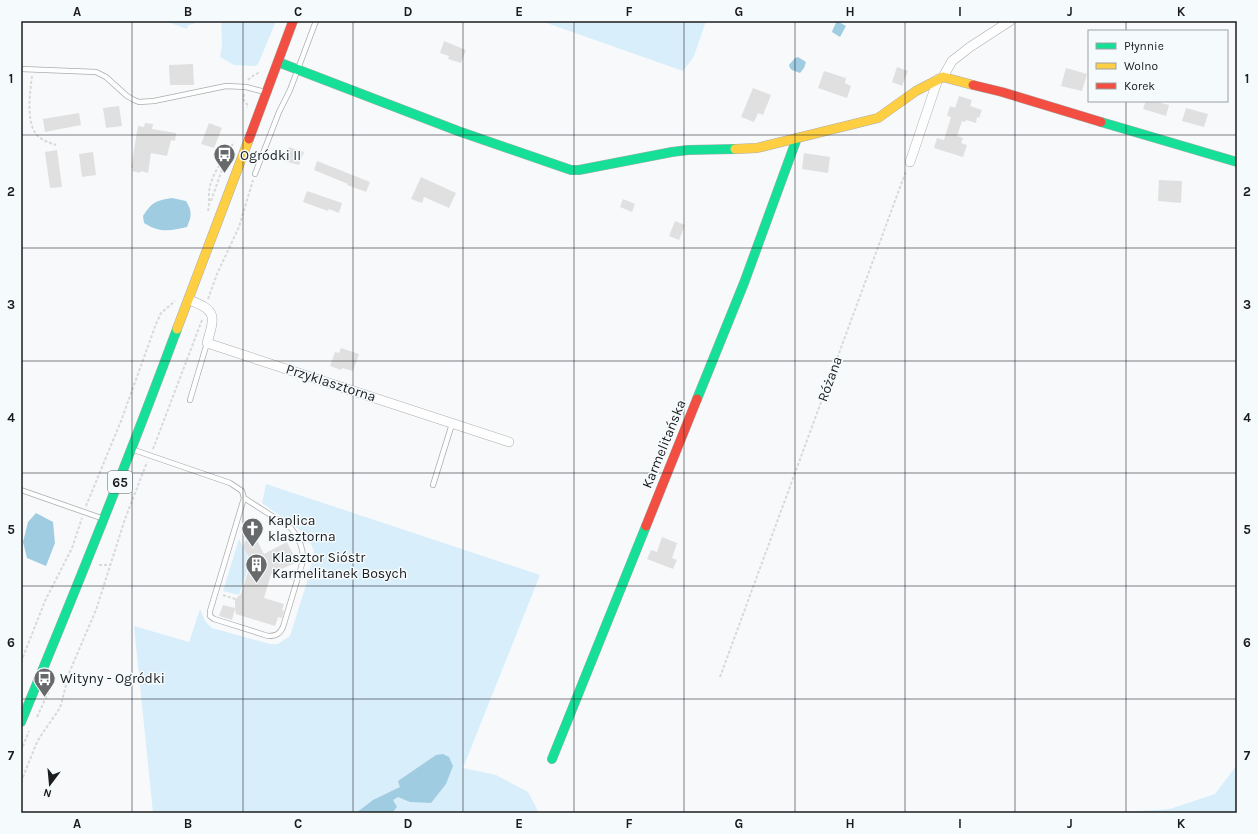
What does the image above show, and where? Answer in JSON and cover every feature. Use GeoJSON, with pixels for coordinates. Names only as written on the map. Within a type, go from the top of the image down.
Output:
{"type":"FeatureCollection","features":[{"type":"Feature","properties":{"kind":"street","name":"65"},"geometry":{"type":"LineString","coordinates":[[21,722],[132,450],[293,21]]}},
{"type":"Feature","properties":{"kind":"street"},"geometry":{"type":"LineString","coordinates":[[910,162],[941,78],[952,61],[970,46],[1010,21]]}},
{"type":"Feature","properties":{"kind":"street"},"geometry":{"type":"LineString","coordinates":[[278,62],[458,131],[571,170],[688,150],[757,148],[878,118],[916,91],[941,78],[1002,92],[1237,162]]}},
{"type":"Feature","properties":{"kind":"street","name":"Karmelitańska"},"geometry":{"type":"LineString","coordinates":[[552,759],[744,283],[797,138]]}},
{"type":"Feature","properties":{"kind":"street"},"geometry":{"type":"LineString","coordinates":[[189,300],[206,306],[213,316],[213,322],[207,343]]}},
{"type":"Feature","properties":{"kind":"street","name":"Przyklasztorna"},"geometry":{"type":"LineString","coordinates":[[207,343],[509,442]]}},
{"type":"Feature","properties":{"kind":"lane"},"geometry":{"type":"LineString","coordinates":[[255,174],[279,112],[299,69],[316,21]]}},
{"type":"Feature","properties":{"kind":"lane"},"geometry":{"type":"LineString","coordinates":[[21,69],[96,72],[106,77],[127,96],[139,102],[154,101],[226,86],[246,87],[267,93]]}},
{"type":"Feature","properties":{"kind":"lane"},"geometry":{"type":"LineString","coordinates":[[190,400],[207,343]]}},
{"type":"Feature","properties":{"kind":"lane"},"geometry":{"type":"LineString","coordinates":[[432,485],[452,423]]}},
{"type":"Feature","properties":{"kind":"lane"},"geometry":{"type":"LineString","coordinates":[[132,450],[230,483],[242,492],[244,498],[215,593],[210,616],[214,619],[268,636],[273,636],[282,632],[302,564],[302,546],[291,528],[244,498]]}},
{"type":"Feature","properties":{"kind":"lane"},"geometry":{"type":"LineString","coordinates":[[21,490],[105,519]]}},
{"type":"Feature","properties":{"kind":"path"},"geometry":{"type":"LineString","coordinates":[[32,69],[30,111],[33,129],[38,136],[56,145]]}},
{"type":"Feature","properties":{"kind":"path"},"geometry":{"type":"LineString","coordinates":[[207,215],[226,157],[216,172],[210,185],[210,204]]}},
{"type":"Feature","properties":{"kind":"path","name":"Różana"},"geometry":{"type":"LineString","coordinates":[[720,677],[910,162]]}},
{"type":"Feature","properties":{"kind":"path"},"geometry":{"type":"LineString","coordinates":[[21,782],[38,742],[58,711],[69,673],[91,621],[125,519],[195,339],[217,274],[239,227],[255,174]]}},
{"type":"Feature","properties":{"kind":"path"},"geometry":{"type":"LineString","coordinates":[[21,662],[45,601],[72,548],[84,511],[121,421],[156,324],[161,313],[177,298]]}},
{"type":"Feature","properties":{"kind":"path"},"geometry":{"type":"LineString","coordinates":[[215,593],[235,599]]}},
{"type":"Feature","properties":{"kind":"shaded area"},"geometry":{"type":"Polygon","coordinates":[[[165,21],[196,21],[194,24],[188,25],[187,29],[165,21]]]}},
{"type":"Feature","properties":{"kind":"shaded area"},"geometry":{"type":"Polygon","coordinates":[[[221,21],[276,21],[258,64],[255,66],[234,65],[220,57],[222,45],[221,21]]]}},
{"type":"Feature","properties":{"kind":"shaded area"},"geometry":{"type":"Polygon","coordinates":[[[541,21],[706,21],[694,56],[683,71],[541,21]]]}},
{"type":"Feature","properties":{"kind":"shaded area"},"geometry":{"type":"Polygon","coordinates":[[[266,484],[540,575],[463,768],[496,775],[528,792],[539,813],[153,813],[134,626],[189,642],[200,609],[205,621],[212,628],[270,644],[278,644],[290,636],[307,582],[314,551],[307,535],[262,503],[266,484]]]}},
{"type":"Feature","properties":{"kind":"shaded area"},"geometry":{"type":"Polygon","coordinates":[[[239,539],[250,562],[239,595],[223,591],[239,539]]]}},
{"type":"Feature","properties":{"kind":"shaded area"},"geometry":{"type":"Polygon","coordinates":[[[1237,765],[1237,813],[1107,813],[1170,809],[1215,794],[1237,765]]]}},
{"type":"Feature","properties":{"kind":"water"},"geometry":{"type":"Polygon","coordinates":[[[837,21],[846,26],[840,37],[832,32],[837,21]]]}},
{"type":"Feature","properties":{"kind":"water"},"geometry":{"type":"Polygon","coordinates":[[[798,57],[806,62],[800,73],[792,70],[789,65],[795,58],[798,57]]]}},
{"type":"Feature","properties":{"kind":"water"},"geometry":{"type":"Polygon","coordinates":[[[172,198],[186,201],[188,204],[191,213],[187,227],[160,230],[144,223],[143,216],[154,203],[172,198]]]}},
{"type":"Feature","properties":{"kind":"water"},"geometry":{"type":"Polygon","coordinates":[[[36,513],[53,522],[55,543],[46,566],[27,558],[23,542],[28,522],[36,513]]]}},
{"type":"Feature","properties":{"kind":"water"},"geometry":{"type":"Polygon","coordinates":[[[443,754],[449,757],[453,766],[446,784],[431,803],[410,802],[398,797],[393,800],[397,807],[392,813],[356,813],[373,800],[400,787],[398,781],[436,755],[443,754]]]}},
{"type":"Feature","properties":{"kind":"building"},"geometry":{"type":"Polygon","coordinates":[[[444,41],[466,50],[461,63],[448,59],[449,56],[440,53],[444,41]]]}},
{"type":"Feature","properties":{"kind":"building"},"geometry":{"type":"Polygon","coordinates":[[[193,64],[194,85],[170,85],[169,65],[193,64]]]}},
{"type":"Feature","properties":{"kind":"building"},"geometry":{"type":"Polygon","coordinates":[[[897,67],[908,71],[902,86],[892,82],[897,67]]]}},
{"type":"Feature","properties":{"kind":"building"},"geometry":{"type":"Polygon","coordinates":[[[1066,68],[1087,74],[1082,91],[1061,86],[1066,68]]]}},
{"type":"Feature","properties":{"kind":"building"},"geometry":{"type":"Polygon","coordinates":[[[824,71],[846,78],[845,83],[851,86],[847,98],[818,88],[824,71]]]}},
{"type":"Feature","properties":{"kind":"building"},"geometry":{"type":"Polygon","coordinates":[[[753,88],[771,95],[763,115],[758,113],[754,122],[741,117],[753,88]]]}},
{"type":"Feature","properties":{"kind":"building"},"geometry":{"type":"Polygon","coordinates":[[[959,96],[972,100],[970,106],[982,110],[979,118],[977,117],[976,123],[966,120],[965,122],[962,121],[957,136],[963,138],[961,143],[967,145],[963,157],[934,148],[937,138],[944,140],[951,117],[947,116],[950,106],[955,108],[959,96]]]}},
{"type":"Feature","properties":{"kind":"building"},"geometry":{"type":"Polygon","coordinates":[[[1146,102],[1157,102],[1169,105],[1166,116],[1143,109],[1146,102]]]}},
{"type":"Feature","properties":{"kind":"building"},"geometry":{"type":"Polygon","coordinates":[[[119,106],[122,126],[106,128],[103,108],[119,106]]]}},
{"type":"Feature","properties":{"kind":"building"},"geometry":{"type":"Polygon","coordinates":[[[1186,108],[1208,114],[1204,127],[1182,121],[1186,108]]]}},
{"type":"Feature","properties":{"kind":"building"},"geometry":{"type":"Polygon","coordinates":[[[79,113],[81,125],[45,132],[43,119],[79,113]]]}},
{"type":"Feature","properties":{"kind":"building"},"geometry":{"type":"Polygon","coordinates":[[[145,123],[153,124],[152,129],[176,133],[175,141],[171,140],[167,156],[151,153],[148,173],[141,171],[140,173],[132,171],[133,168],[131,168],[138,126],[144,127],[145,123]]]}},
{"type":"Feature","properties":{"kind":"building"},"geometry":{"type":"Polygon","coordinates":[[[209,123],[222,128],[214,148],[201,144],[209,123]]]}},
{"type":"Feature","properties":{"kind":"building"},"geometry":{"type":"Polygon","coordinates":[[[289,147],[304,152],[299,165],[284,161],[289,147]]]}},
{"type":"Feature","properties":{"kind":"building"},"geometry":{"type":"Polygon","coordinates":[[[57,150],[62,187],[50,188],[45,152],[57,150]]]}},
{"type":"Feature","properties":{"kind":"building"},"geometry":{"type":"Polygon","coordinates":[[[93,152],[96,175],[82,177],[79,154],[93,152]]]}},
{"type":"Feature","properties":{"kind":"building"},"geometry":{"type":"Polygon","coordinates":[[[804,153],[830,157],[828,173],[802,169],[804,153]]]}},
{"type":"Feature","properties":{"kind":"building"},"geometry":{"type":"Polygon","coordinates":[[[317,161],[370,182],[366,192],[314,170],[317,161]]]}},
{"type":"Feature","properties":{"kind":"building"},"geometry":{"type":"Polygon","coordinates":[[[421,177],[456,193],[449,208],[424,197],[422,203],[411,199],[421,177]]]}},
{"type":"Feature","properties":{"kind":"building"},"geometry":{"type":"Polygon","coordinates":[[[1159,180],[1182,181],[1181,203],[1158,201],[1159,180]]]}},
{"type":"Feature","properties":{"kind":"building"},"geometry":{"type":"Polygon","coordinates":[[[307,191],[342,203],[339,213],[329,209],[328,211],[303,202],[307,191]]]}},
{"type":"Feature","properties":{"kind":"building"},"geometry":{"type":"Polygon","coordinates":[[[623,199],[635,204],[632,212],[620,207],[623,199]]]}},
{"type":"Feature","properties":{"kind":"building"},"geometry":{"type":"Polygon","coordinates":[[[675,221],[685,225],[679,240],[669,236],[675,221]]]}},
{"type":"Feature","properties":{"kind":"building"},"geometry":{"type":"Polygon","coordinates":[[[341,348],[359,354],[353,371],[342,368],[341,370],[330,366],[335,352],[339,353],[341,348]]]}},
{"type":"Feature","properties":{"kind":"building"},"geometry":{"type":"Polygon","coordinates":[[[662,537],[677,543],[672,558],[677,560],[673,569],[647,559],[651,550],[657,552],[662,537]]]}},
{"type":"Feature","properties":{"kind":"building","name":"Klasztor Sióstr Karmelitanek Bosych"},"geometry":{"type":"Polygon","coordinates":[[[250,539],[257,540],[264,554],[287,542],[297,562],[271,574],[264,598],[284,604],[282,618],[278,617],[275,626],[236,614],[235,609],[232,620],[219,616],[223,605],[235,608],[235,599],[241,594],[251,562],[243,547],[245,541],[250,539]]]}},
{"type":"Feature","properties":{"kind":"traffic: fast"},"geometry":{"type":"LineString","coordinates":[[278,62],[458,131],[571,170],[579,170],[672,152],[688,150],[735,149]]}},
{"type":"Feature","properties":{"kind":"traffic: fast"},"geometry":{"type":"LineString","coordinates":[[1101,122],[1237,162]]}},
{"type":"Feature","properties":{"kind":"traffic: fast"},"geometry":{"type":"LineString","coordinates":[[697,399],[744,283],[797,138]]}},
{"type":"Feature","properties":{"kind":"traffic: fast"},"geometry":{"type":"LineString","coordinates":[[21,722],[140,428],[177,329]]}},
{"type":"Feature","properties":{"kind":"traffic: fast"},"geometry":{"type":"LineString","coordinates":[[552,759],[646,526]]}},
{"type":"Feature","properties":{"kind":"traffic: slow"},"geometry":{"type":"LineString","coordinates":[[735,149],[757,148],[878,118],[916,91],[943,77],[973,85]]}},
{"type":"Feature","properties":{"kind":"traffic: slow"},"geometry":{"type":"LineString","coordinates":[[177,329],[249,139]]}},
{"type":"Feature","properties":{"kind":"traffic: jam"},"geometry":{"type":"LineString","coordinates":[[249,139],[293,21]]}},
{"type":"Feature","properties":{"kind":"traffic: jam"},"geometry":{"type":"LineString","coordinates":[[973,85],[1002,92],[1101,122]]}},
{"type":"Feature","properties":{"kind":"traffic: jam"},"geometry":{"type":"LineString","coordinates":[[646,526],[697,399]]}},
{"type":"Feature","properties":{"kind":"place","name":"Ogródki II"},"geometry":{"type":"Point","coordinates":[224,174]}},
{"type":"Feature","properties":{"kind":"place","name":"Kaplica klasztorna"},"geometry":{"type":"Point","coordinates":[253,548]}},
{"type":"Feature","properties":{"kind":"place","name":"Klasztor Sióstr Karmelitanek Bosych"},"geometry":{"type":"Point","coordinates":[256,584]}},
{"type":"Feature","properties":{"kind":"place","name":"Wityny - Ogródki"},"geometry":{"type":"Point","coordinates":[44,698]}}]}
